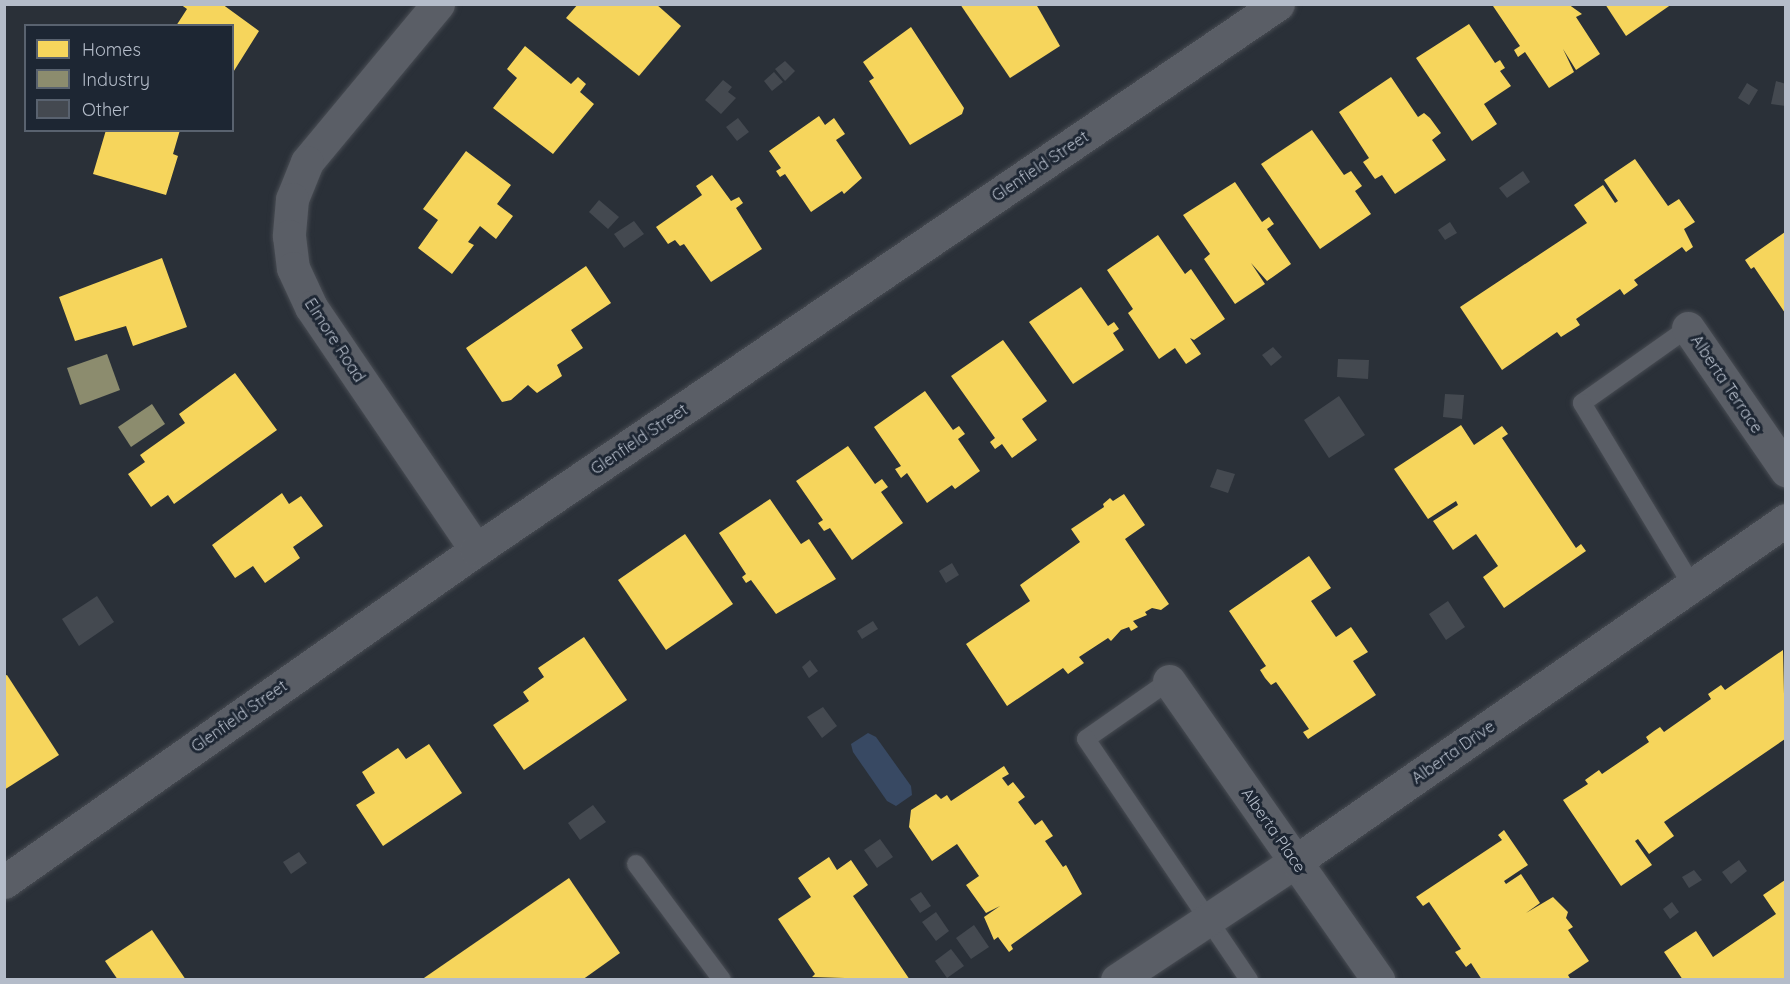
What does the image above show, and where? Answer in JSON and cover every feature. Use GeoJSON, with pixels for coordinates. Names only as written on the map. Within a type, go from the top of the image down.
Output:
{"type":"FeatureCollection","features":[{"type":"Feature","properties":{"kind":"street","name":"Elmore Road"},"geometry":{"type":"LineString","coordinates":[[438,4],[307,162],[292,199],[289,236],[293,268],[311,307],[476,550]]}},
{"type":"Feature","properties":{"kind":"street","name":"Glenfield Street"},"geometry":{"type":"LineString","coordinates":[[4,882],[476,550],[1278,4]]}},
{"type":"Feature","properties":{"kind":"street","name":"Alberta Terrace"},"geometry":{"type":"LineString","coordinates":[[1688,328],[1785,470]]}},
{"type":"Feature","properties":{"kind":"street","name":"Alberta Drive"},"geometry":{"type":"LineString","coordinates":[[1117,980],[1296,861],[1785,520]]}},
{"type":"Feature","properties":{"kind":"street","name":"Alberta Place"},"geometry":{"type":"LineString","coordinates":[[1169,681],[1378,980]]}},
{"type":"Feature","properties":{"kind":"lane"},"geometry":{"type":"LineString","coordinates":[[1688,328],[1582,403],[1692,585]]}},
{"type":"Feature","properties":{"kind":"lane"},"geometry":{"type":"LineString","coordinates":[[1169,681],[1086,739],[1249,980]]}},
{"type":"Feature","properties":{"kind":"lane"},"geometry":{"type":"LineString","coordinates":[[636,864],[722,980]]}},
{"type":"Feature","properties":{"kind":"water"},"geometry":{"type":"Polygon","coordinates":[[[868,733],[876,737],[911,786],[912,795],[896,806],[887,801],[853,752],[851,744],[868,733]]]}},
{"type":"Feature","properties":{"kind":"building: Homes"},"geometry":{"type":"Polygon","coordinates":[[[180,4],[222,4],[259,31],[234,71],[234,24],[177,24],[187,9],[180,4]]]}},
{"type":"Feature","properties":{"kind":"building: Homes"},"geometry":{"type":"Polygon","coordinates":[[[578,4],[656,4],[681,26],[639,76],[566,18],[578,4]]]}},
{"type":"Feature","properties":{"kind":"building: Homes"},"geometry":{"type":"Polygon","coordinates":[[[960,4],[1036,4],[1060,46],[1010,78],[960,4]]]}},
{"type":"Feature","properties":{"kind":"building: Homes"},"geometry":{"type":"Polygon","coordinates":[[[1568,4],[1582,14],[1576,17],[1600,54],[1576,70],[1563,49],[1574,72],[1549,88],[1525,52],[1518,57],[1514,50],[1520,46],[1493,6],[1568,4]]]}},
{"type":"Feature","properties":{"kind":"building: Homes"},"geometry":{"type":"Polygon","coordinates":[[[1605,4],[1672,4],[1626,36],[1605,4]]]}},
{"type":"Feature","properties":{"kind":"building: Homes"},"geometry":{"type":"Polygon","coordinates":[[[1469,24],[1495,63],[1500,60],[1505,68],[1500,71],[1511,86],[1484,104],[1497,124],[1472,141],[1416,58],[1469,24]]]}},
{"type":"Feature","properties":{"kind":"building: Homes"},"geometry":{"type":"Polygon","coordinates":[[[911,27],[964,108],[962,114],[910,145],[869,81],[874,78],[863,62],[911,27]]]}},
{"type":"Feature","properties":{"kind":"building: Homes"},"geometry":{"type":"Polygon","coordinates":[[[525,46],[571,84],[578,77],[586,84],[580,92],[594,104],[553,154],[493,108],[517,78],[507,69],[525,46]]]}},
{"type":"Feature","properties":{"kind":"building: Homes"},"geometry":{"type":"Polygon","coordinates":[[[1391,77],[1418,117],[1424,113],[1441,133],[1432,140],[1446,160],[1395,194],[1382,175],[1375,179],[1363,162],[1369,158],[1339,112],[1391,77]]]}},
{"type":"Feature","properties":{"kind":"building: Homes"},"geometry":{"type":"Polygon","coordinates":[[[819,116],[825,125],[834,118],[845,134],[836,140],[862,178],[844,194],[842,191],[811,212],[785,174],[780,177],[776,171],[781,168],[769,151],[819,116]]]}},
{"type":"Feature","properties":{"kind":"building: Homes"},"geometry":{"type":"Polygon","coordinates":[[[1312,130],[1344,175],[1351,171],[1362,186],[1355,191],[1371,214],[1320,249],[1261,164],[1312,130]]]}},
{"type":"Feature","properties":{"kind":"building: Homes"},"geometry":{"type":"Polygon","coordinates":[[[105,132],[179,132],[173,154],[178,156],[166,195],[93,174],[105,132]]]}},
{"type":"Feature","properties":{"kind":"building: Homes"},"geometry":{"type":"Polygon","coordinates":[[[466,151],[511,185],[497,204],[513,216],[496,239],[480,226],[468,242],[474,245],[452,274],[418,248],[438,220],[423,209],[466,151]]]}},
{"type":"Feature","properties":{"kind":"building: Homes"},"geometry":{"type":"Polygon","coordinates":[[[1635,159],[1668,206],[1679,199],[1695,222],[1684,229],[1693,247],[1686,252],[1682,247],[1634,280],[1638,285],[1624,295],[1620,289],[1576,319],[1580,325],[1561,337],[1557,332],[1502,370],[1460,307],[1587,223],[1574,205],[1603,185],[1615,203],[1618,201],[1604,180],[1635,159]]]}},
{"type":"Feature","properties":{"kind":"building: Homes"},"geometry":{"type":"Polygon","coordinates":[[[712,175],[731,201],[739,197],[743,203],[736,208],[762,249],[711,282],[684,244],[680,246],[675,240],[668,244],[656,227],[702,195],[696,186],[712,175]]]}},
{"type":"Feature","properties":{"kind":"building: Homes"},"geometry":{"type":"Polygon","coordinates":[[[1235,182],[1262,222],[1269,217],[1274,224],[1267,229],[1291,264],[1267,281],[1251,263],[1265,284],[1235,304],[1204,259],[1210,254],[1183,215],[1235,182]]]}},
{"type":"Feature","properties":{"kind":"building: Homes"},"geometry":{"type":"Polygon","coordinates":[[[1785,232],[1785,313],[1754,267],[1751,269],[1745,260],[1785,232]]]}},
{"type":"Feature","properties":{"kind":"building: Homes"},"geometry":{"type":"Polygon","coordinates":[[[1158,235],[1185,274],[1191,269],[1225,319],[1194,340],[1190,338],[1201,354],[1186,364],[1175,348],[1159,359],[1128,313],[1133,309],[1107,270],[1158,235]]]}},
{"type":"Feature","properties":{"kind":"building: Homes"},"geometry":{"type":"Polygon","coordinates":[[[162,258],[187,327],[133,346],[126,326],[75,341],[59,297],[162,258]]]}},
{"type":"Feature","properties":{"kind":"building: Homes"},"geometry":{"type":"Polygon","coordinates":[[[586,266],[611,303],[571,330],[583,348],[557,365],[562,376],[537,393],[528,385],[511,400],[502,402],[466,348],[586,266]]]}},
{"type":"Feature","properties":{"kind":"building: Homes"},"geometry":{"type":"Polygon","coordinates":[[[1081,287],[1108,326],[1114,322],[1119,329],[1113,333],[1124,350],[1073,384],[1029,322],[1081,287]]]}},
{"type":"Feature","properties":{"kind":"building: Homes"},"geometry":{"type":"Polygon","coordinates":[[[1003,340],[1047,401],[1022,419],[1037,440],[1012,458],[1002,444],[995,449],[990,442],[995,438],[951,376],[1003,340]]]}},
{"type":"Feature","properties":{"kind":"building: Homes"},"geometry":{"type":"Polygon","coordinates":[[[235,373],[277,430],[174,504],[168,495],[151,507],[128,474],[145,462],[140,455],[185,423],[179,414],[235,373]]]}},
{"type":"Feature","properties":{"kind":"building: Homes"},"geometry":{"type":"Polygon","coordinates":[[[925,391],[953,430],[959,426],[965,434],[958,439],[980,471],[955,489],[952,485],[927,503],[907,473],[901,478],[895,469],[901,466],[874,427],[925,391]]]}},
{"type":"Feature","properties":{"kind":"building: Homes"},"geometry":{"type":"Polygon","coordinates":[[[1461,425],[1474,445],[1502,426],[1508,434],[1502,438],[1576,548],[1581,544],[1586,551],[1504,608],[1483,577],[1498,566],[1476,534],[1453,550],[1433,521],[1458,505],[1456,501],[1428,519],[1394,469],[1461,425]]]}},
{"type":"Feature","properties":{"kind":"building: Homes"},"geometry":{"type":"Polygon","coordinates":[[[848,446],[875,484],[882,479],[888,487],[881,492],[903,523],[852,560],[830,528],[824,531],[818,523],[823,520],[796,481],[848,446]]]}},
{"type":"Feature","properties":{"kind":"building: Homes"},"geometry":{"type":"Polygon","coordinates":[[[282,493],[289,504],[301,496],[323,526],[293,547],[300,558],[265,583],[253,566],[235,578],[212,545],[282,493]]]}},
{"type":"Feature","properties":{"kind":"building: Homes"},"geometry":{"type":"Polygon","coordinates":[[[1124,494],[1145,525],[1125,539],[1169,604],[1161,610],[1152,608],[1145,612],[1147,615],[1133,621],[1138,627],[1131,631],[1129,627],[1121,630],[1111,641],[1108,638],[1079,657],[1084,663],[1068,674],[1063,668],[1007,706],[966,644],[1030,601],[1020,585],[1080,542],[1071,529],[1104,507],[1103,504],[1110,498],[1113,501],[1124,494]]]}},
{"type":"Feature","properties":{"kind":"building: Homes"},"geometry":{"type":"Polygon","coordinates":[[[770,499],[801,544],[809,539],[836,579],[776,614],[751,580],[746,583],[742,577],[746,574],[719,533],[770,499]]]}},
{"type":"Feature","properties":{"kind":"building: Homes"},"geometry":{"type":"Polygon","coordinates":[[[685,534],[733,604],[666,650],[618,580],[685,534]]]}},
{"type":"Feature","properties":{"kind":"building: Homes"},"geometry":{"type":"Polygon","coordinates":[[[1309,556],[1331,588],[1311,601],[1336,637],[1351,627],[1368,652],[1353,661],[1376,695],[1308,739],[1303,732],[1309,729],[1276,682],[1271,685],[1265,678],[1260,670],[1266,666],[1229,611],[1309,556]]]}},
{"type":"Feature","properties":{"kind":"building: Homes"},"geometry":{"type":"Polygon","coordinates":[[[584,637],[627,700],[524,770],[493,725],[529,701],[523,692],[544,677],[538,668],[584,637]]]}},
{"type":"Feature","properties":{"kind":"building: Homes"},"geometry":{"type":"Polygon","coordinates":[[[1783,650],[1785,739],[1664,822],[1674,836],[1649,854],[1638,839],[1635,841],[1652,865],[1621,886],[1563,800],[1588,784],[1585,780],[1599,770],[1602,774],[1649,742],[1646,737],[1654,731],[1660,727],[1664,732],[1711,699],[1708,694],[1721,685],[1725,690],[1783,650]]]}},
{"type":"Feature","properties":{"kind":"building: Homes"},"geometry":{"type":"Polygon","coordinates":[[[7,675],[59,755],[4,790],[4,676],[7,675]]]}},
{"type":"Feature","properties":{"kind":"building: Homes"},"geometry":{"type":"Polygon","coordinates":[[[429,744],[462,793],[383,846],[356,805],[375,793],[362,772],[398,748],[406,759],[429,744]]]}},
{"type":"Feature","properties":{"kind":"building: Homes"},"geometry":{"type":"Polygon","coordinates":[[[1004,766],[1009,774],[1002,778],[1008,786],[1013,782],[1025,797],[1018,802],[1035,825],[1042,820],[1053,836],[1045,841],[1063,867],[1066,865],[1082,894],[1011,945],[1013,949],[1009,952],[998,937],[994,940],[984,917],[1000,906],[986,913],[966,885],[979,876],[957,844],[932,861],[909,827],[911,810],[936,794],[941,799],[947,795],[951,801],[1004,766]]]}},
{"type":"Feature","properties":{"kind":"building: Homes"},"geometry":{"type":"Polygon","coordinates":[[[1504,830],[1528,865],[1504,881],[1506,884],[1521,874],[1540,903],[1526,913],[1553,897],[1568,912],[1566,918],[1573,927],[1568,930],[1589,961],[1568,975],[1571,980],[1482,980],[1471,963],[1466,967],[1455,952],[1461,949],[1429,902],[1423,906],[1416,897],[1502,840],[1498,835],[1504,830]]]}},
{"type":"Feature","properties":{"kind":"building: Homes"},"geometry":{"type":"Polygon","coordinates":[[[829,857],[837,870],[851,860],[868,885],[853,896],[910,980],[812,977],[815,974],[778,919],[811,897],[798,878],[829,857]]]}},
{"type":"Feature","properties":{"kind":"building: Homes"},"geometry":{"type":"Polygon","coordinates":[[[569,878],[620,953],[582,980],[421,980],[569,878]]]}},
{"type":"Feature","properties":{"kind":"building: Homes"},"geometry":{"type":"Polygon","coordinates":[[[1785,880],[1785,980],[1683,980],[1664,952],[1696,931],[1713,957],[1776,914],[1763,895],[1785,880]]]}},
{"type":"Feature","properties":{"kind":"building: Homes"},"geometry":{"type":"Polygon","coordinates":[[[152,930],[186,980],[118,980],[105,961],[152,930]]]}},
{"type":"Feature","properties":{"kind":"building: Industry"},"geometry":{"type":"Polygon","coordinates":[[[107,354],[120,390],[80,405],[67,368],[107,354]]]}},
{"type":"Feature","properties":{"kind":"building: Industry"},"geometry":{"type":"Polygon","coordinates":[[[152,404],[165,424],[131,447],[118,427],[152,404]]]}},
{"type":"Feature","properties":{"kind":"building: Other"},"geometry":{"type":"Polygon","coordinates":[[[785,61],[795,71],[785,81],[775,69],[785,61]]]}},
{"type":"Feature","properties":{"kind":"building: Other"},"geometry":{"type":"Polygon","coordinates":[[[774,72],[783,82],[772,91],[764,81],[774,72]]]}},
{"type":"Feature","properties":{"kind":"building: Other"},"geometry":{"type":"Polygon","coordinates":[[[723,80],[732,87],[728,92],[736,98],[721,114],[705,100],[723,80]]]}},
{"type":"Feature","properties":{"kind":"building: Other"},"geometry":{"type":"Polygon","coordinates":[[[1776,81],[1786,84],[1786,106],[1771,104],[1776,81]]]}},
{"type":"Feature","properties":{"kind":"building: Other"},"geometry":{"type":"Polygon","coordinates":[[[1747,83],[1758,90],[1749,105],[1738,98],[1747,83]]]}},
{"type":"Feature","properties":{"kind":"building: Other"},"geometry":{"type":"Polygon","coordinates":[[[738,118],[749,132],[737,141],[726,127],[738,118]]]}},
{"type":"Feature","properties":{"kind":"building: Other"},"geometry":{"type":"Polygon","coordinates":[[[1523,171],[1530,182],[1507,198],[1499,188],[1523,171]]]}},
{"type":"Feature","properties":{"kind":"building: Other"},"geometry":{"type":"Polygon","coordinates":[[[599,200],[619,217],[608,229],[589,212],[599,200]]]}},
{"type":"Feature","properties":{"kind":"building: Other"},"geometry":{"type":"Polygon","coordinates":[[[634,221],[644,234],[624,248],[614,234],[634,221]]]}},
{"type":"Feature","properties":{"kind":"building: Other"},"geometry":{"type":"Polygon","coordinates":[[[1450,222],[1457,233],[1445,240],[1438,230],[1450,222]]]}},
{"type":"Feature","properties":{"kind":"building: Other"},"geometry":{"type":"Polygon","coordinates":[[[1273,347],[1282,357],[1271,366],[1262,355],[1273,347]]]}},
{"type":"Feature","properties":{"kind":"building: Other"},"geometry":{"type":"Polygon","coordinates":[[[1338,359],[1369,360],[1368,379],[1337,377],[1338,359]]]}},
{"type":"Feature","properties":{"kind":"building: Other"},"geometry":{"type":"Polygon","coordinates":[[[1445,394],[1464,395],[1462,419],[1443,417],[1445,394]]]}},
{"type":"Feature","properties":{"kind":"building: Other"},"geometry":{"type":"Polygon","coordinates":[[[1339,396],[1365,435],[1329,458],[1304,420],[1339,396]]]}},
{"type":"Feature","properties":{"kind":"building: Other"},"geometry":{"type":"Polygon","coordinates":[[[1217,469],[1235,474],[1228,493],[1210,487],[1217,469]]]}},
{"type":"Feature","properties":{"kind":"building: Other"},"geometry":{"type":"Polygon","coordinates":[[[952,563],[959,575],[946,583],[939,571],[952,563]]]}},
{"type":"Feature","properties":{"kind":"building: Other"},"geometry":{"type":"Polygon","coordinates":[[[97,596],[114,622],[79,646],[62,619],[97,596]]]}},
{"type":"Feature","properties":{"kind":"building: Other"},"geometry":{"type":"Polygon","coordinates":[[[1448,601],[1465,627],[1446,640],[1429,614],[1448,601]]]}},
{"type":"Feature","properties":{"kind":"building: Other"},"geometry":{"type":"Polygon","coordinates":[[[873,621],[878,629],[862,639],[857,631],[873,621]]]}},
{"type":"Feature","properties":{"kind":"building: Other"},"geometry":{"type":"Polygon","coordinates":[[[810,660],[818,671],[809,678],[802,667],[810,660]]]}},
{"type":"Feature","properties":{"kind":"building: Other"},"geometry":{"type":"Polygon","coordinates":[[[823,707],[837,726],[822,738],[807,717],[823,707]]]}},
{"type":"Feature","properties":{"kind":"building: Other"},"geometry":{"type":"Polygon","coordinates":[[[593,805],[606,822],[580,840],[568,823],[593,805]]]}},
{"type":"Feature","properties":{"kind":"building: Other"},"geometry":{"type":"Polygon","coordinates":[[[880,839],[893,857],[877,868],[864,850],[880,839]]]}},
{"type":"Feature","properties":{"kind":"building: Other"},"geometry":{"type":"Polygon","coordinates":[[[299,852],[307,863],[291,874],[283,862],[299,852]]]}},
{"type":"Feature","properties":{"kind":"building: Other"},"geometry":{"type":"Polygon","coordinates":[[[1739,860],[1747,871],[1731,884],[1722,872],[1739,860]]]}},
{"type":"Feature","properties":{"kind":"building: Other"},"geometry":{"type":"Polygon","coordinates":[[[1694,870],[1702,880],[1689,888],[1682,877],[1694,870]]]}},
{"type":"Feature","properties":{"kind":"building: Other"},"geometry":{"type":"Polygon","coordinates":[[[921,892],[931,906],[920,913],[910,899],[921,892]]]}},
{"type":"Feature","properties":{"kind":"building: Other"},"geometry":{"type":"Polygon","coordinates":[[[1672,902],[1679,912],[1670,919],[1663,909],[1672,902]]]}},
{"type":"Feature","properties":{"kind":"building: Other"},"geometry":{"type":"Polygon","coordinates":[[[936,912],[949,931],[936,941],[922,922],[936,912]]]}},
{"type":"Feature","properties":{"kind":"building: Other"},"geometry":{"type":"Polygon","coordinates":[[[974,925],[989,947],[971,959],[956,938],[974,925]]]}},
{"type":"Feature","properties":{"kind":"building: Other"},"geometry":{"type":"Polygon","coordinates":[[[951,949],[964,966],[947,978],[935,961],[951,949]]]}}]}
